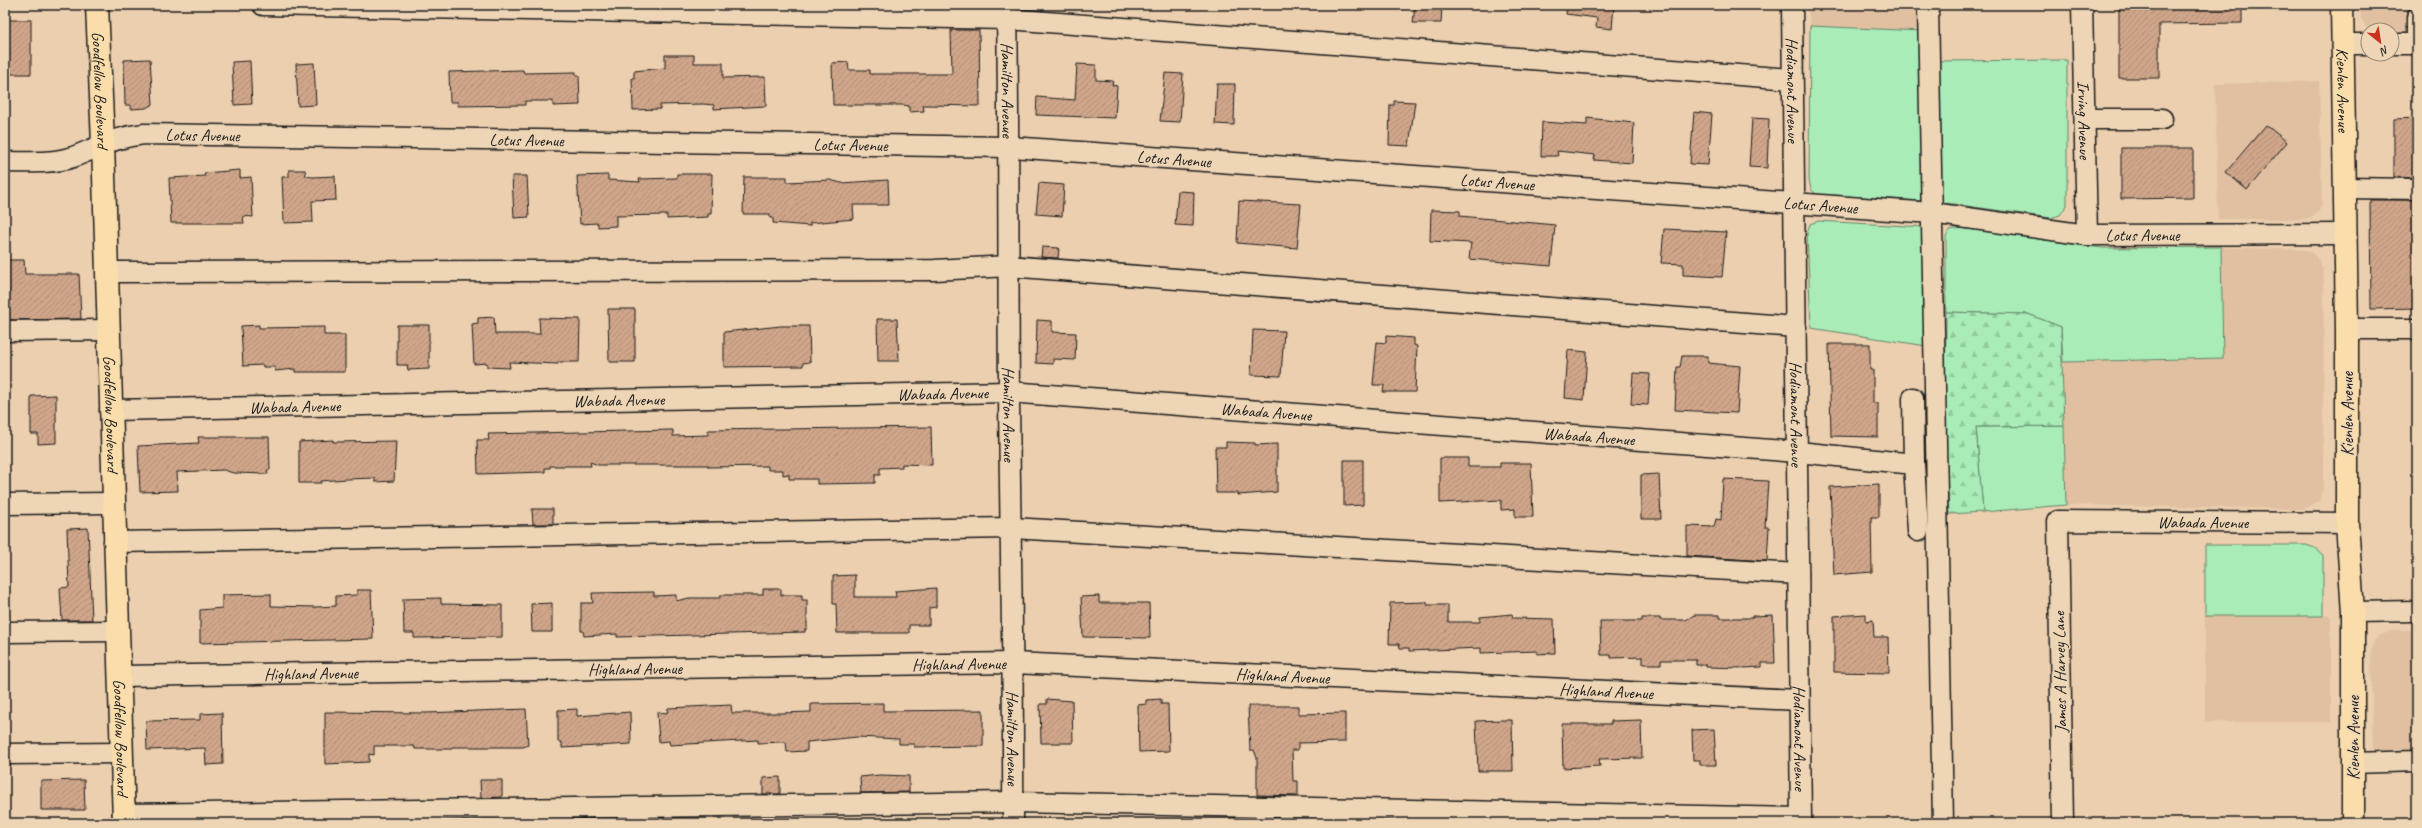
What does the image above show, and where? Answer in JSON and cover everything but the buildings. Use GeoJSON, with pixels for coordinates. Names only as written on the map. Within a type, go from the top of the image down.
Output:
{"type":"FeatureCollection","features":[{"type":"Feature","properties":{"kind":"main road","name":"Goodfellow Boulevard"},"geometry":{"type":"LineString","coordinates":[[97,5],[103,143],[123,818]]}},
{"type":"Feature","properties":{"kind":"main road","name":"Kienlen Avenue"},"geometry":{"type":"LineString","coordinates":[[2342,5],[2347,329],[2347,523],[2352,612],[2353,823]]}},
{"type":"Feature","properties":{"kind":"street"},"geometry":{"type":"LineString","coordinates":[[263,5],[1007,12],[1791,79]]}},
{"type":"Feature","properties":{"kind":"street","name":"Hodiamont Avenue"},"geometry":{"type":"LineString","coordinates":[[1792,5],[1791,79],[1798,452],[1798,700],[1801,821]]}},
{"type":"Feature","properties":{"kind":"street"},"geometry":{"type":"LineString","coordinates":[[1928,5],[1943,823]]}},
{"type":"Feature","properties":{"kind":"street","name":"Irving Avenue"},"geometry":{"type":"LineString","coordinates":[[2082,5],[2088,234]]}},
{"type":"Feature","properties":{"kind":"street","name":"Hamilton Avenue"},"geometry":{"type":"LineString","coordinates":[[1007,12],[1010,147],[1009,392],[1014,663],[1014,823]]}},
{"type":"Feature","properties":{"kind":"street"},"geometry":{"type":"LineString","coordinates":[[2400,44],[2417,44],[2417,17]]}},
{"type":"Feature","properties":{"kind":"street"},"geometry":{"type":"LineString","coordinates":[[2343,44],[2360,44]]}},
{"type":"Feature","properties":{"kind":"street"},"geometry":{"type":"LineString","coordinates":[[2085,119],[2162,119]]}},
{"type":"Feature","properties":{"kind":"street","name":"Lotus Avenue"},"geometry":{"type":"LineString","coordinates":[[5,162],[52,162],[73,157],[103,143],[124,136],[144,134],[1010,147],[1932,213],[2088,234],[2345,234]]}},
{"type":"Feature","properties":{"kind":"street"},"geometry":{"type":"LineString","coordinates":[[2345,188],[2417,189]]}},
{"type":"Feature","properties":{"kind":"street"},"geometry":{"type":"LineString","coordinates":[[107,272],[934,270],[1009,266],[1796,327]]}},
{"type":"Feature","properties":{"kind":"street"},"geometry":{"type":"LineString","coordinates":[[2347,329],[2417,329]]}},
{"type":"Feature","properties":{"kind":"street"},"geometry":{"type":"LineString","coordinates":[[5,331],[108,330]]}},
{"type":"Feature","properties":{"kind":"street","name":"Wabada Avenue"},"geometry":{"type":"LineString","coordinates":[[110,410],[1009,392],[1798,452],[1914,464]]}},
{"type":"Feature","properties":{"kind":"street"},"geometry":{"type":"LineString","coordinates":[[1913,398],[1914,464],[1918,531]]}},
{"type":"Feature","properties":{"kind":"street"},"geometry":{"type":"LineString","coordinates":[[5,504],[113,503]]}},
{"type":"Feature","properties":{"kind":"street","name":"Wabada Avenue"},"geometry":{"type":"LineString","coordinates":[[2058,521],[2347,523]]}},
{"type":"Feature","properties":{"kind":"street","name":"James A Harvey Lane"},"geometry":{"type":"LineString","coordinates":[[2058,521],[2063,823]]}},
{"type":"Feature","properties":{"kind":"street"},"geometry":{"type":"LineString","coordinates":[[114,542],[1012,528],[1798,574]]}},
{"type":"Feature","properties":{"kind":"street"},"geometry":{"type":"LineString","coordinates":[[2352,612],[2417,611]]}},
{"type":"Feature","properties":{"kind":"street"},"geometry":{"type":"LineString","coordinates":[[5,632],[117,631]]}},
{"type":"Feature","properties":{"kind":"street","name":"Highland Avenue"},"geometry":{"type":"LineString","coordinates":[[119,676],[1014,663],[1798,700]]}},
{"type":"Feature","properties":{"kind":"street"},"geometry":{"type":"LineString","coordinates":[[5,754],[121,753]]}},
{"type":"Feature","properties":{"kind":"street"},"geometry":{"type":"LineString","coordinates":[[2353,763],[2417,761]]}},
{"type":"Feature","properties":{"kind":"street"},"geometry":{"type":"LineString","coordinates":[[123,818],[1014,802],[1801,821]]}},
{"type":"Feature","properties":{"kind":"shaded area"},"geometry":{"type":"Polygon","coordinates":[[[1808,5],[1921,5],[1922,31],[1810,26],[1808,5]]]}},
{"type":"Feature","properties":{"kind":"shaded area"},"geometry":{"type":"Polygon","coordinates":[[[2359,5],[2417,5],[2417,33],[2400,33],[2400,22],[2363,22],[2361,18],[2359,5]]]}},
{"type":"Feature","properties":{"kind":"shaded area"},"geometry":{"type":"Polygon","coordinates":[[[2319,81],[2322,203],[2319,211],[2309,218],[2300,219],[2218,219],[2215,84],[2319,81]]]}},
{"type":"Feature","properties":{"kind":"shaded area"},"geometry":{"type":"Polygon","coordinates":[[[2221,247],[2307,250],[2316,256],[2323,269],[2323,489],[2320,501],[2303,509],[2066,505],[2063,362],[2223,358],[2221,247]]]}},
{"type":"Feature","properties":{"kind":"shaded area"},"geometry":{"type":"Polygon","coordinates":[[[2205,616],[2331,616],[2331,722],[2205,722],[2205,616]]]}},
{"type":"Feature","properties":{"kind":"shaded area"},"geometry":{"type":"Polygon","coordinates":[[[2394,630],[2417,630],[2417,750],[2373,751],[2371,650],[2374,641],[2381,635],[2394,630]]]}},
{"type":"Feature","properties":{"kind":"green space"},"geometry":{"type":"Polygon","coordinates":[[[1810,26],[1922,31],[1923,201],[1816,194],[1811,189],[1809,180],[1810,26]]]}},
{"type":"Feature","properties":{"kind":"green space"},"geometry":{"type":"Polygon","coordinates":[[[2067,60],[2067,205],[2060,215],[2051,218],[1939,202],[1936,61],[2067,60]]]}},
{"type":"Feature","properties":{"kind":"green space"},"geometry":{"type":"Polygon","coordinates":[[[1818,221],[1925,227],[1927,346],[1811,328],[1807,233],[1810,224],[1818,221]]]}},
{"type":"Feature","properties":{"kind":"green space"},"geometry":{"type":"Polygon","coordinates":[[[1962,228],[2102,248],[2221,247],[2223,358],[2063,362],[2061,327],[2028,314],[1946,312],[1946,236],[1950,230],[1962,228]]]}},
{"type":"Feature","properties":{"kind":"green space"},"geometry":{"type":"Polygon","coordinates":[[[1946,312],[2028,314],[2061,327],[2064,426],[1976,427],[1983,512],[1949,514],[1945,427],[1946,312]]]}},
{"type":"Feature","properties":{"kind":"green space"},"geometry":{"type":"Polygon","coordinates":[[[2064,426],[2066,505],[1983,512],[1976,427],[2064,426]]]}},
{"type":"Feature","properties":{"kind":"green space"},"geometry":{"type":"Polygon","coordinates":[[[2205,545],[2306,545],[2315,548],[2323,555],[2323,616],[2205,616],[2205,545]]]}},
{"type":"Feature","properties":{"kind":"green space"},"geometry":{"type":"Polygon","coordinates":[[[593,814],[593,823],[148,823],[593,814]]]}}]}
